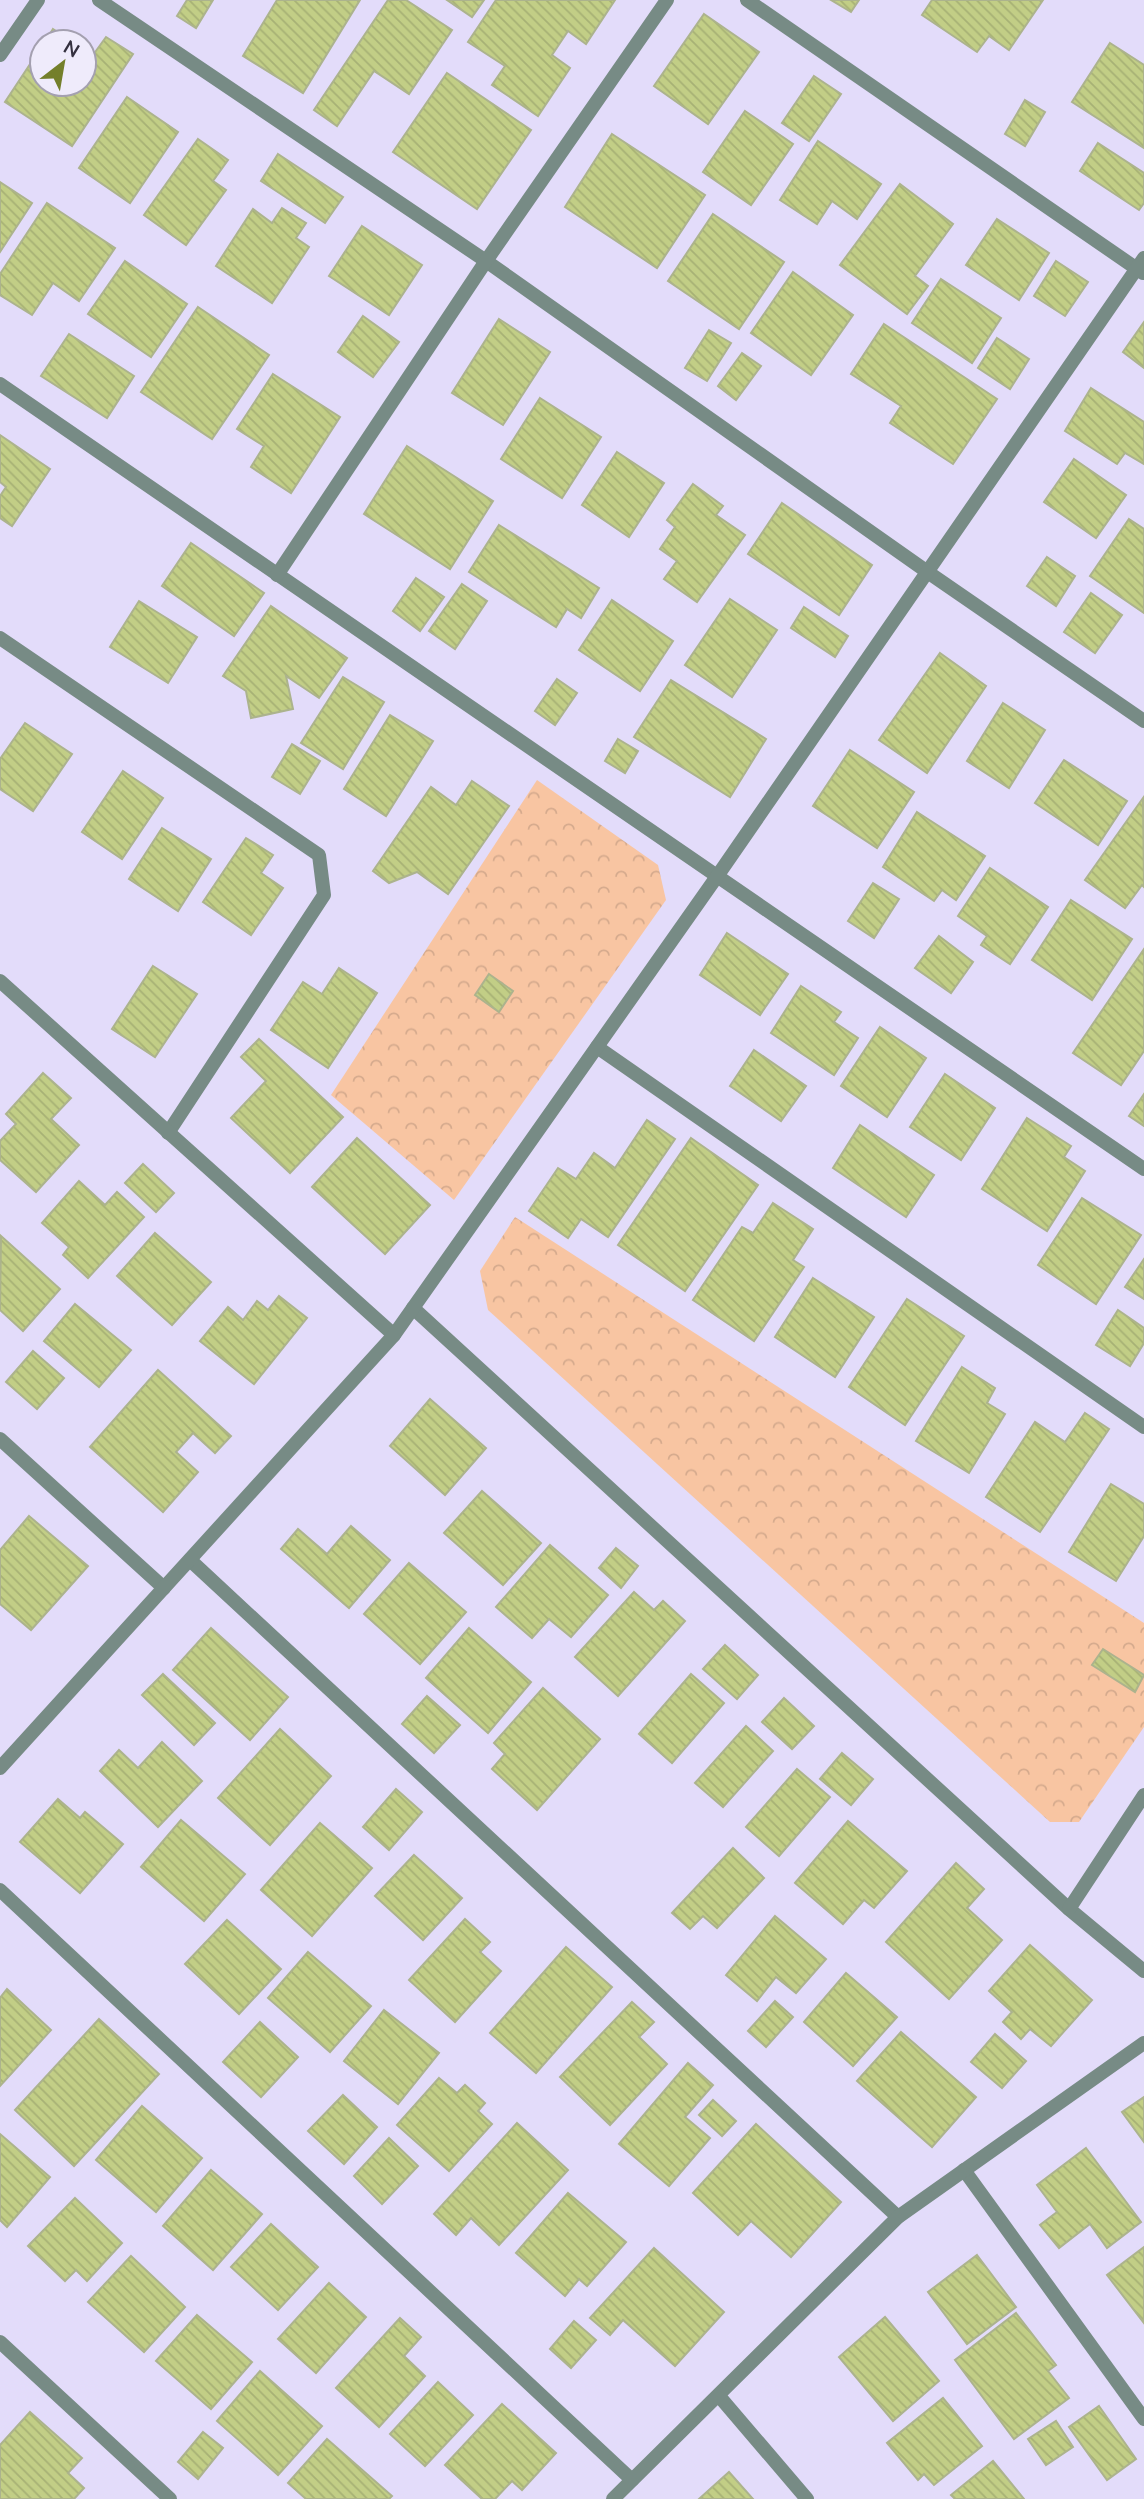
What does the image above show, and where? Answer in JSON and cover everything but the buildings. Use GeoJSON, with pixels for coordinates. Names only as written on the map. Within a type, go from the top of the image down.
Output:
{"type":"FeatureCollection","features":[{"type":"Feature","properties":{"kind":"street"},"geometry":{"type":"LineString","coordinates":[[0,55],[38,0]]}},
{"type":"Feature","properties":{"kind":"street"},"geometry":{"type":"LineString","coordinates":[[99,0],[486,261],[1144,721]]}},
{"type":"Feature","properties":{"kind":"street"},"geometry":{"type":"LineString","coordinates":[[277,575],[486,261],[667,0]]}},
{"type":"Feature","properties":{"kind":"street"},"geometry":{"type":"LineString","coordinates":[[0,1768],[394,1335],[1142,267],[747,0]]}},
{"type":"Feature","properties":{"kind":"street"},"geometry":{"type":"LineString","coordinates":[[0,384],[1144,1169]]}},
{"type":"Feature","properties":{"kind":"street"},"geometry":{"type":"LineString","coordinates":[[0,638],[319,855],[324,895],[168,1133]]}},
{"type":"Feature","properties":{"kind":"street"},"geometry":{"type":"LineString","coordinates":[[0,981],[394,1335]]}},
{"type":"Feature","properties":{"kind":"street"},"geometry":{"type":"LineString","coordinates":[[597,1047],[1144,1427]]}},
{"type":"Feature","properties":{"kind":"street"},"geometry":{"type":"LineString","coordinates":[[413,1308],[1069,1909],[1144,1971]]}},
{"type":"Feature","properties":{"kind":"street"},"geometry":{"type":"LineString","coordinates":[[0,1439],[164,1588]]}},
{"type":"Feature","properties":{"kind":"street"},"geometry":{"type":"LineString","coordinates":[[190,1560],[898,2217]]}},
{"type":"Feature","properties":{"kind":"street"},"geometry":{"type":"LineString","coordinates":[[1069,1909],[1144,1795]]}},
{"type":"Feature","properties":{"kind":"street"},"geometry":{"type":"LineString","coordinates":[[0,1889],[632,2480]]}},
{"type":"Feature","properties":{"kind":"street"},"geometry":{"type":"LineString","coordinates":[[613,2499],[898,2217],[1144,2043]]}},
{"type":"Feature","properties":{"kind":"street"},"geometry":{"type":"LineString","coordinates":[[964,2170],[1144,2419]]}},
{"type":"Feature","properties":{"kind":"street"},"geometry":{"type":"LineString","coordinates":[[0,2342],[170,2499]]}},
{"type":"Feature","properties":{"kind":"street"},"geometry":{"type":"LineString","coordinates":[[719,2396],[807,2499]]}},
{"type":"Feature","properties":{"kind":"green space"},"geometry":{"type":"Polygon","coordinates":[[[537,780],[658,865],[666,900],[454,1200],[331,1095],[537,780]]]}},
{"type":"Feature","properties":{"kind":"green space"},"geometry":{"type":"Polygon","coordinates":[[[515,1217],[1144,1623],[1144,1727],[1079,1822],[1050,1822],[488,1310],[480,1271],[515,1217]]]}}]}
